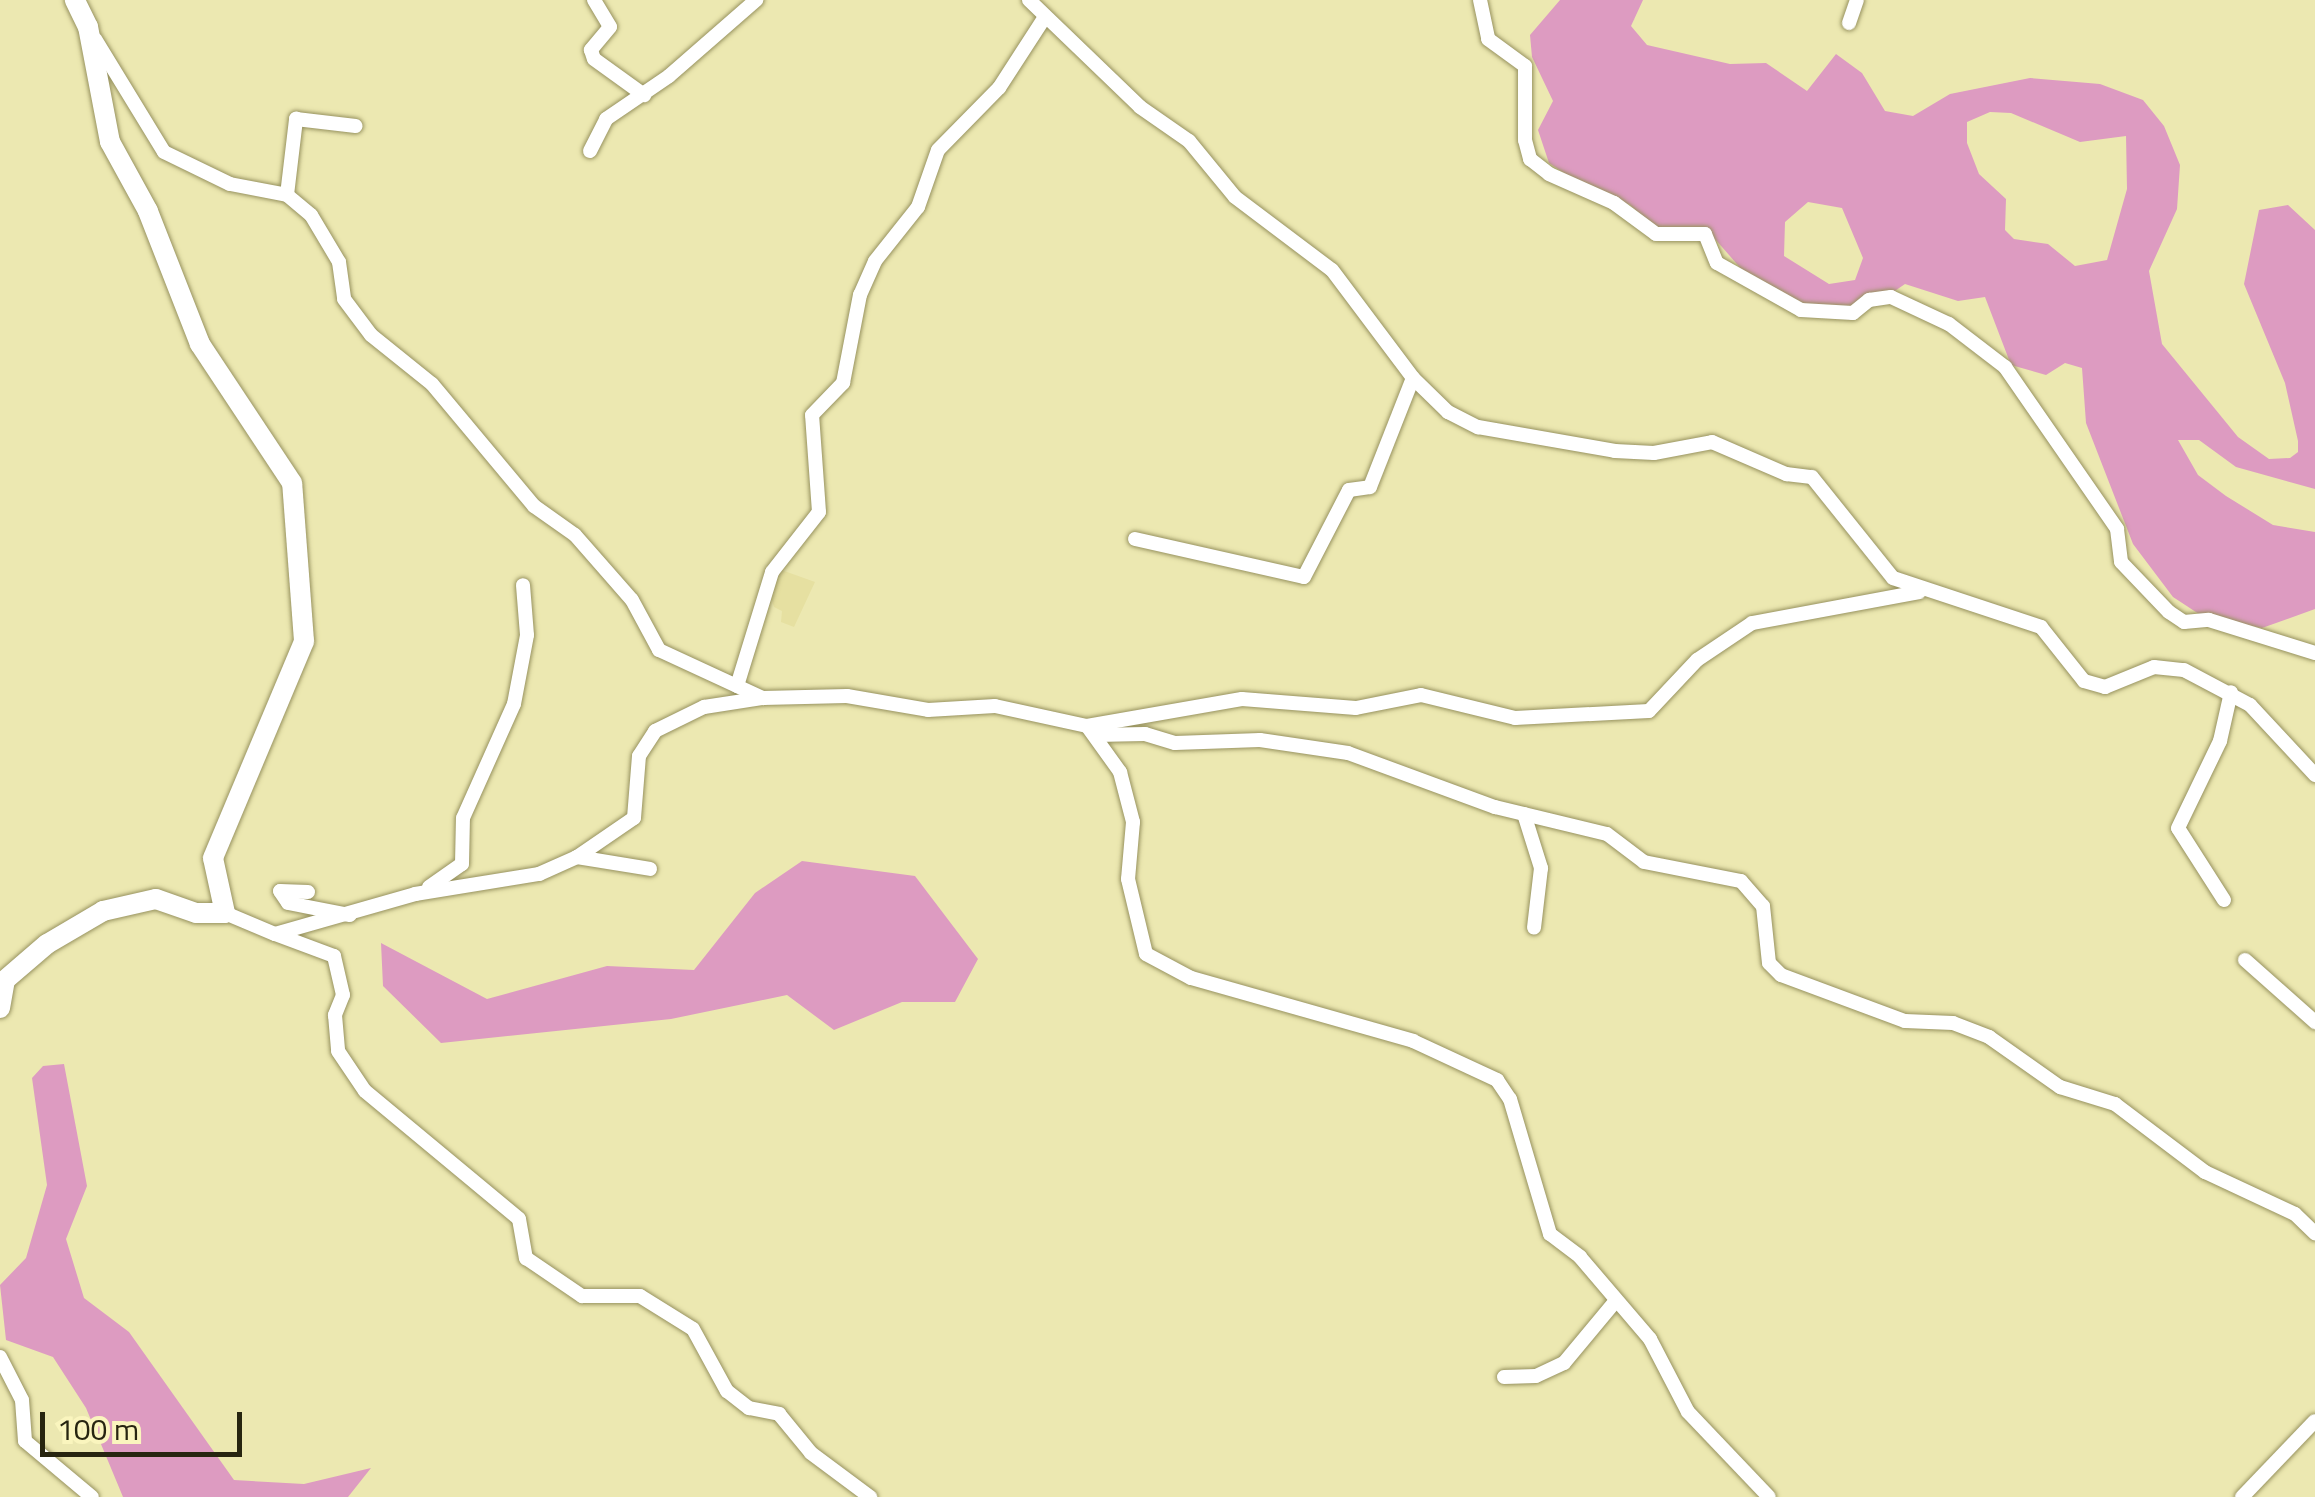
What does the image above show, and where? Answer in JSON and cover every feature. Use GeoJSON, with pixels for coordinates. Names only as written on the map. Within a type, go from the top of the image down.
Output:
{"type":"FeatureCollection","features":[{"type":"Feature","properties":{"kind":"street"},"geometry":{"type":"LineString","coordinates":[[75,0],[164,152],[230,184],[287,195],[327,236],[344,299],[370,335],[432,384],[534,506],[575,534],[632,600],[660,650],[763,698]]}},
{"type":"Feature","properties":{"kind":"street"},"geometry":{"type":"LineString","coordinates":[[594,0],[610,27],[592,50],[594,59],[644,96]]}},
{"type":"Feature","properties":{"kind":"street"},"geometry":{"type":"LineString","coordinates":[[590,151],[606,119],[644,96],[756,0]]}},
{"type":"Feature","properties":{"kind":"street"},"geometry":{"type":"LineString","coordinates":[[1029,0],[1140,107],[1188,141],[1235,197],[1332,270],[1413,378],[1448,412],[1478,427],[1616,451],[1654,452],[1712,442],[1786,474],[1812,477],[1893,578],[1922,591],[2041,627],[2084,681],[2105,687],[2168,664],[2231,692],[2281,732],[2315,775]]}},
{"type":"Feature","properties":{"kind":"street"},"geometry":{"type":"LineString","coordinates":[[1480,0],[1488,39],[1525,66],[1525,140],[1530,159],[1548,174],[1614,203],[1656,234],[1704,234],[1717,262],[1801,310],[1853,313],[1870,300],[1891,297],[1949,324],[2005,367],[2117,529],[2121,562],[2169,612],[2184,622],[2209,620],[2315,653]]}},
{"type":"Feature","properties":{"kind":"street"},"geometry":{"type":"LineString","coordinates":[[1849,23],[1856,0]]}},
{"type":"Feature","properties":{"kind":"street"},"geometry":{"type":"LineString","coordinates":[[737,686],[772,572],[819,512],[812,414],[843,383],[860,295],[875,262],[918,207],[938,150],[999,88],[1045,17]]}},
{"type":"Feature","properties":{"kind":"street"},"geometry":{"type":"LineString","coordinates":[[88,27],[110,142],[148,210],[200,344],[292,483],[304,640],[213,858],[225,914]]}},
{"type":"Feature","properties":{"kind":"street"},"geometry":{"type":"LineString","coordinates":[[287,195],[296,118],[356,126]]}},
{"type":"Feature","properties":{"kind":"street"},"geometry":{"type":"LineString","coordinates":[[1135,539],[1304,577],[1349,490],[1370,487],[1413,378]]}},
{"type":"Feature","properties":{"kind":"street"},"geometry":{"type":"LineString","coordinates":[[415,894],[462,864],[463,818],[514,704],[528,634],[523,586]]}},
{"type":"Feature","properties":{"kind":"street"},"geometry":{"type":"LineString","coordinates":[[1091,730],[1242,699],[1356,708],[1421,695],[1514,718],[1650,711],[1697,660],[1752,623],[1922,591]]}},
{"type":"Feature","properties":{"kind":"street"},"geometry":{"type":"LineString","coordinates":[[2224,900],[2178,828],[2220,741],[2231,692]]}},
{"type":"Feature","properties":{"kind":"street"},"geometry":{"type":"LineString","coordinates":[[275,934],[350,916],[415,894],[538,874],[578,857],[634,818],[640,756],[654,731],[704,707],[763,698],[847,696],[928,710],[995,706],[1091,730],[1145,734],[1175,743],[1260,740],[1348,753],[1524,814],[1607,834],[1644,862],[1741,881],[1763,906],[1769,963],[1782,975],[1905,1022],[1954,1023],[1989,1037],[2060,1087],[2115,1104],[2204,1172],[2295,1214],[2315,1233]]}},
{"type":"Feature","properties":{"kind":"street"},"geometry":{"type":"LineString","coordinates":[[1091,730],[1120,772],[1133,822],[1128,880],[1146,954],[1191,978],[1414,1041],[1497,1080],[1510,1098],[1550,1234],[1580,1257],[1614,1303],[1650,1339],[1688,1412],[1770,1497]]}},
{"type":"Feature","properties":{"kind":"street"},"geometry":{"type":"LineString","coordinates":[[1524,814],[1541,868],[1534,928]]}},
{"type":"Feature","properties":{"kind":"street"},"geometry":{"type":"LineString","coordinates":[[578,857],[650,869]]}},
{"type":"Feature","properties":{"kind":"street"},"geometry":{"type":"LineString","coordinates":[[308,892],[280,890],[288,903],[350,916]]}},
{"type":"Feature","properties":{"kind":"street"},"geometry":{"type":"LineString","coordinates":[[0,1008],[5,980],[46,944],[103,911],[156,899],[196,913],[225,914],[334,956],[342,995],[335,1016],[338,1051],[365,1091],[519,1219],[526,1258],[582,1296],[640,1296],[693,1329],[727,1391],[749,1408],[779,1414],[811,1454],[870,1497]]}},
{"type":"Feature","properties":{"kind":"street"},"geometry":{"type":"LineString","coordinates":[[2245,960],[2315,1022]]}},
{"type":"Feature","properties":{"kind":"street"},"geometry":{"type":"LineString","coordinates":[[1504,1376],[1536,1376],[1564,1363],[1614,1303]]}},
{"type":"Feature","properties":{"kind":"street"},"geometry":{"type":"LineString","coordinates":[[0,1357],[22,1400],[25,1441],[92,1497]]}},
{"type":"Feature","properties":{"kind":"street"},"geometry":{"type":"LineString","coordinates":[[2242,1497],[2315,1420]]}},
{"type":"Feature","properties":{"kind":"shaded area"},"geometry":{"type":"Polygon","coordinates":[[[1560,0],[1643,0],[1631,26],[1647,45],[1730,64],[1766,63],[1807,91],[1836,54],[1862,73],[1885,111],[1913,116],[1950,94],[2030,78],[2100,84],[2143,100],[2164,126],[2180,165],[2177,209],[2149,271],[2162,344],[2238,437],[2269,459],[2290,458],[2298,452],[2298,441],[2285,383],[2244,284],[2259,210],[2288,205],[2315,230],[2315,489],[2236,467],[2199,440],[2178,440],[2198,475],[2226,496],[2273,525],[2315,532],[2315,609],[2262,628],[2202,616],[2173,597],[2133,544],[2086,423],[2082,368],[2065,363],[2046,375],[2011,365],[1985,297],[1958,301],[1905,284],[1861,314],[1816,315],[1750,279],[1715,239],[1665,237],[1629,204],[1605,200],[1549,163],[1538,130],[1553,101],[1532,57],[1530,35],[1560,0]],[[1990,112],[1967,122],[1967,143],[1979,174],[2006,199],[2005,230],[2014,239],[2048,244],[2075,266],[2107,260],[2127,189],[2126,136],[2080,142],[2011,113],[1990,112]],[[1808,202],[1785,222],[1784,256],[1829,284],[1855,280],[1863,258],[1842,208],[1808,202]]]}},
{"type":"Feature","properties":{"kind":"shaded area"},"geometry":{"type":"Polygon","coordinates":[[[776,568],[815,582],[794,627],[781,622],[782,611],[774,607],[769,591],[776,568]]]}},
{"type":"Feature","properties":{"kind":"shaded area"},"geometry":{"type":"Polygon","coordinates":[[[802,861],[915,876],[978,959],[955,1002],[902,1002],[834,1030],[787,995],[671,1019],[441,1043],[383,986],[381,943],[487,999],[607,966],[694,970],[755,893],[802,861]]]}},
{"type":"Feature","properties":{"kind":"shaded area"},"geometry":{"type":"Polygon","coordinates":[[[64,1064],[87,1186],[66,1239],[84,1298],[129,1332],[234,1480],[304,1484],[371,1468],[348,1497],[123,1497],[86,1408],[53,1357],[6,1340],[0,1285],[26,1258],[47,1185],[32,1078],[43,1066],[64,1064]]]}}]}
